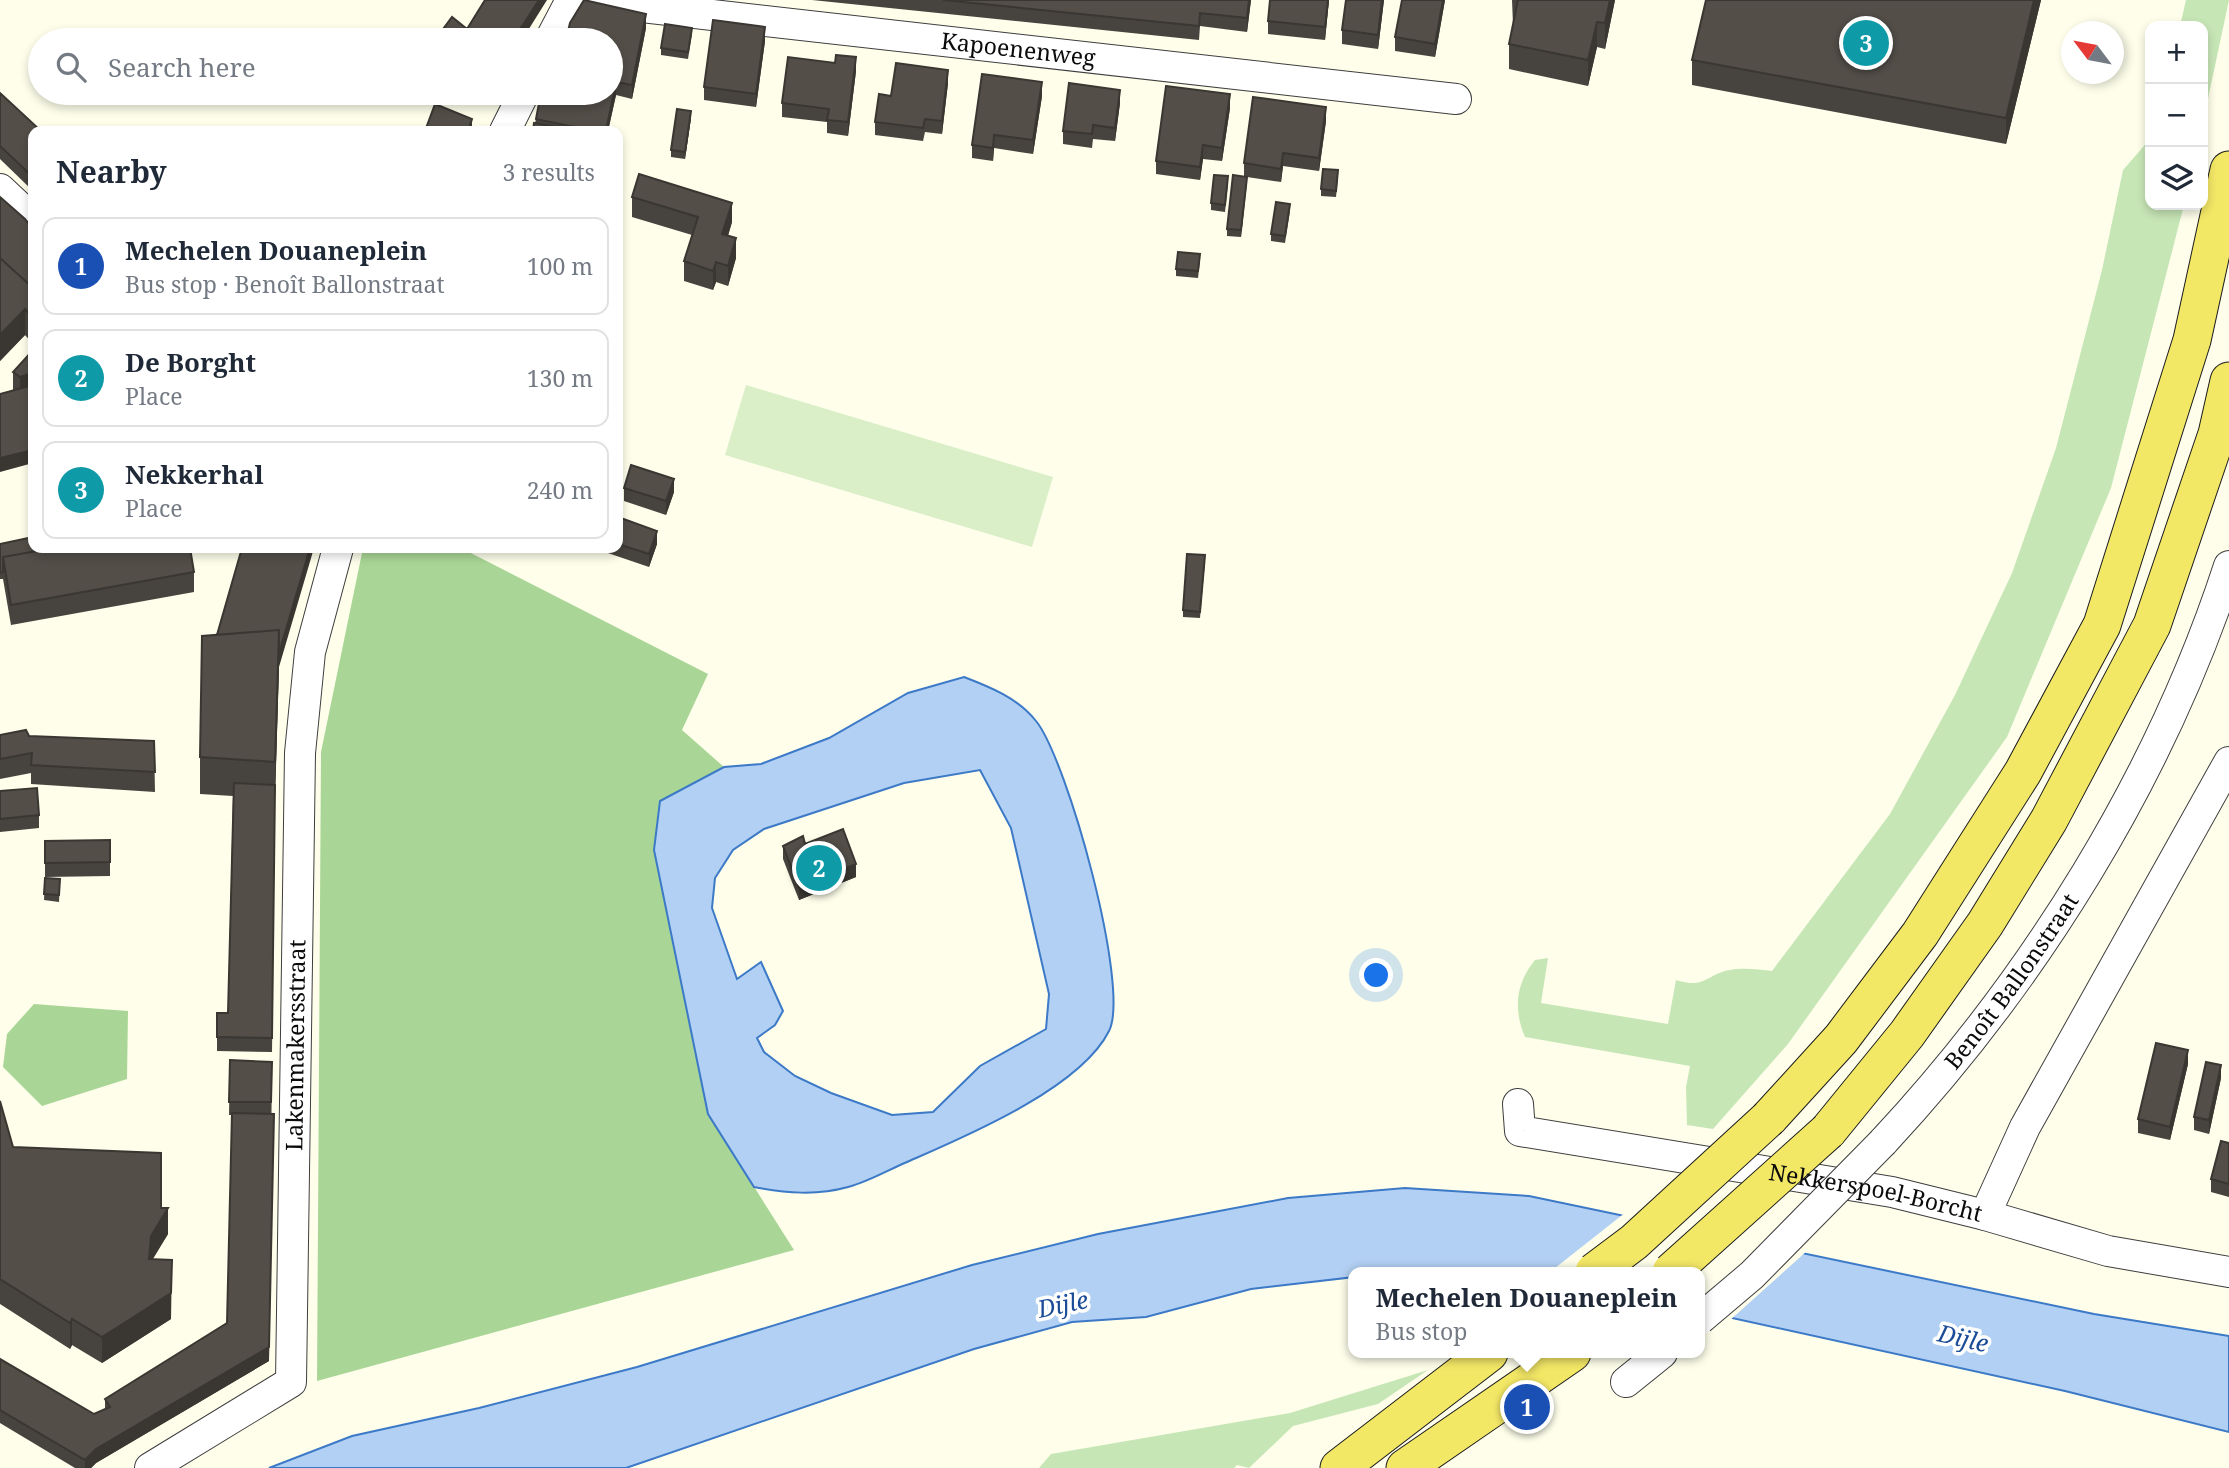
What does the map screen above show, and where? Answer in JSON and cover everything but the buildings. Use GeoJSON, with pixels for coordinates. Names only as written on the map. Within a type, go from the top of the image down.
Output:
{"type":"FeatureCollection","features":[{"type":"Feature","properties":{"kind":"main road"},"geometry":{"type":"LineString","coordinates":[[1601,1267],[1634,1242],[1769,1118],[1841,1039],[1920,934],[2023,772],[2102,625],[2192,340],[2229,170]]}},
{"type":"Feature","properties":{"kind":"main road"},"geometry":{"type":"LineString","coordinates":[[1677,1267],[1828,1131],[1907,1034],[1985,924],[2049,820],[2152,625],[2217,434],[2229,381]]}},
{"type":"Feature","properties":{"kind":"main road"},"geometry":{"type":"LineString","coordinates":[[1339,1468],[1482,1358]]}},
{"type":"Feature","properties":{"kind":"main road"},"geometry":{"type":"LineString","coordinates":[[1405,1468],[1565,1358]]}},
{"type":"Feature","properties":{"kind":"street"},"geometry":{"type":"LineString","coordinates":[[556,28],[570,0]]}},
{"type":"Feature","properties":{"kind":"street","name":"Kapoenenweg"},"geometry":{"type":"LineString","coordinates":[[580,0],[1456,99]]}},
{"type":"Feature","properties":{"kind":"street"},"geometry":{"type":"LineString","coordinates":[[508,126],[518,105]]}},
{"type":"Feature","properties":{"kind":"street"},"geometry":{"type":"LineString","coordinates":[[0,189],[28,215]]}},
{"type":"Feature","properties":{"kind":"street","name":"Lakenmakersstraat"},"geometry":{"type":"LineString","coordinates":[[150,1468],[291,1382],[300,753],[310,652],[337,553]]}},
{"type":"Feature","properties":{"kind":"street","name":"Benoît Ballonstraat"},"geometry":{"type":"LineString","coordinates":[[1705,1315],[1752,1275],[1883,1142],[1959,1058],[2028,964],[2091,865],[2172,713],[2228,572]]}},
{"type":"Feature","properties":{"kind":"street"},"geometry":{"type":"LineString","coordinates":[[1985,1215],[2025,1127],[2229,762]]}},
{"type":"Feature","properties":{"kind":"street","name":"Nekkerspoel-Borcht"},"geometry":{"type":"LineString","coordinates":[[1519,1117],[1892,1192],[1985,1215],[2108,1251],[2229,1272]]}},
{"type":"Feature","properties":{"kind":"street"},"geometry":{"type":"LineString","coordinates":[[1632,1377],[1656,1358]]}},
{"type":"Feature","properties":{"kind":"green space"},"geometry":{"type":"Polygon","coordinates":[[[2186,0],[2229,0],[2208,99],[2208,21],[2181,21],[2186,0]]]}},
{"type":"Feature","properties":{"kind":"green space"},"geometry":{"type":"Polygon","coordinates":[[[2145,145],[2145,210],[2183,210],[2111,488],[2007,737],[1788,1044],[1713,1129],[1687,1125],[1686,1087],[1690,1066],[1525,1037],[1519,1016],[1518,997],[1524,978],[1535,960],[1548,958],[1541,1003],[1668,1024],[1676,980],[1698,983],[1723,971],[1737,969],[1772,971],[1890,814],[1955,695],[2012,573],[2056,448],[2102,270],[2123,170],[2145,145]]]}},
{"type":"Feature","properties":{"kind":"green space"},"geometry":{"type":"Polygon","coordinates":[[[746,385],[1053,477],[1032,547],[725,455],[746,385]]]}},
{"type":"Feature","properties":{"kind":"green space"},"geometry":{"type":"Polygon","coordinates":[[[362,553],[471,553],[708,674],[682,730],[724,767],[660,801],[708,1114],[794,1250],[317,1381],[321,752],[362,553]]]}},
{"type":"Feature","properties":{"kind":"green space"},"geometry":{"type":"Polygon","coordinates":[[[34,1004],[128,1011],[127,1079],[42,1106],[3,1067],[7,1034],[34,1004]]]}},
{"type":"Feature","properties":{"kind":"green space"},"geometry":{"type":"Polygon","coordinates":[[[1428,1370],[1378,1404],[1293,1426],[1249,1468],[1237,1465],[1234,1468],[1039,1468],[1051,1454],[1290,1413],[1428,1370]]]}},
{"type":"Feature","properties":{"kind":"water"},"geometry":{"type":"Polygon","coordinates":[[[964,677],[1012,700],[1036,721],[1049,743],[1064,779],[1079,824],[1104,924],[1113,1007],[1109,1031],[1094,1052],[1073,1072],[1018,1109],[870,1179],[836,1190],[813,1193],[754,1187],[708,1114],[654,850],[660,801],[724,767],[761,764],[829,738],[908,693],[964,677]],[[980,770],[904,783],[764,829],[733,850],[715,878],[712,908],[737,979],[761,962],[783,1011],[775,1025],[757,1038],[764,1052],[795,1076],[831,1093],[892,1115],[933,1112],[980,1066],[1046,1029],[1049,994],[1011,828],[980,770]]]}},
{"type":"Feature","properties":{"kind":"water","name":"Dijle"},"geometry":{"type":"Polygon","coordinates":[[[1405,1188],[1529,1196],[2094,1314],[2229,1336],[2229,1432],[2065,1391],[1705,1312],[1705,1267],[1348,1267],[1348,1278],[1251,1289],[1146,1317],[1072,1322],[974,1349],[626,1468],[269,1468],[352,1436],[479,1408],[637,1367],[972,1265],[1098,1234],[1288,1198],[1405,1188]]]}},
{"type":"Feature","properties":{"kind":"pier"},"geometry":{"type":"Polygon","coordinates":[[[1626,1212],[1808,1250],[1729,1321],[1705,1316],[1705,1267],[1556,1267],[1626,1212]]]}},
{"type":"Feature","properties":{"kind":"place","name":"Nekkerhal"},"geometry":{"type":"Point","coordinates":[1866,43]}},
{"type":"Feature","properties":{"kind":"place","name":"De Borght"},"geometry":{"type":"Point","coordinates":[819,868]}},
{"type":"Feature","properties":{"kind":"place","name":"Mechelen Douaneplein"},"geometry":{"type":"Point","coordinates":[1527,1407]}}]}
